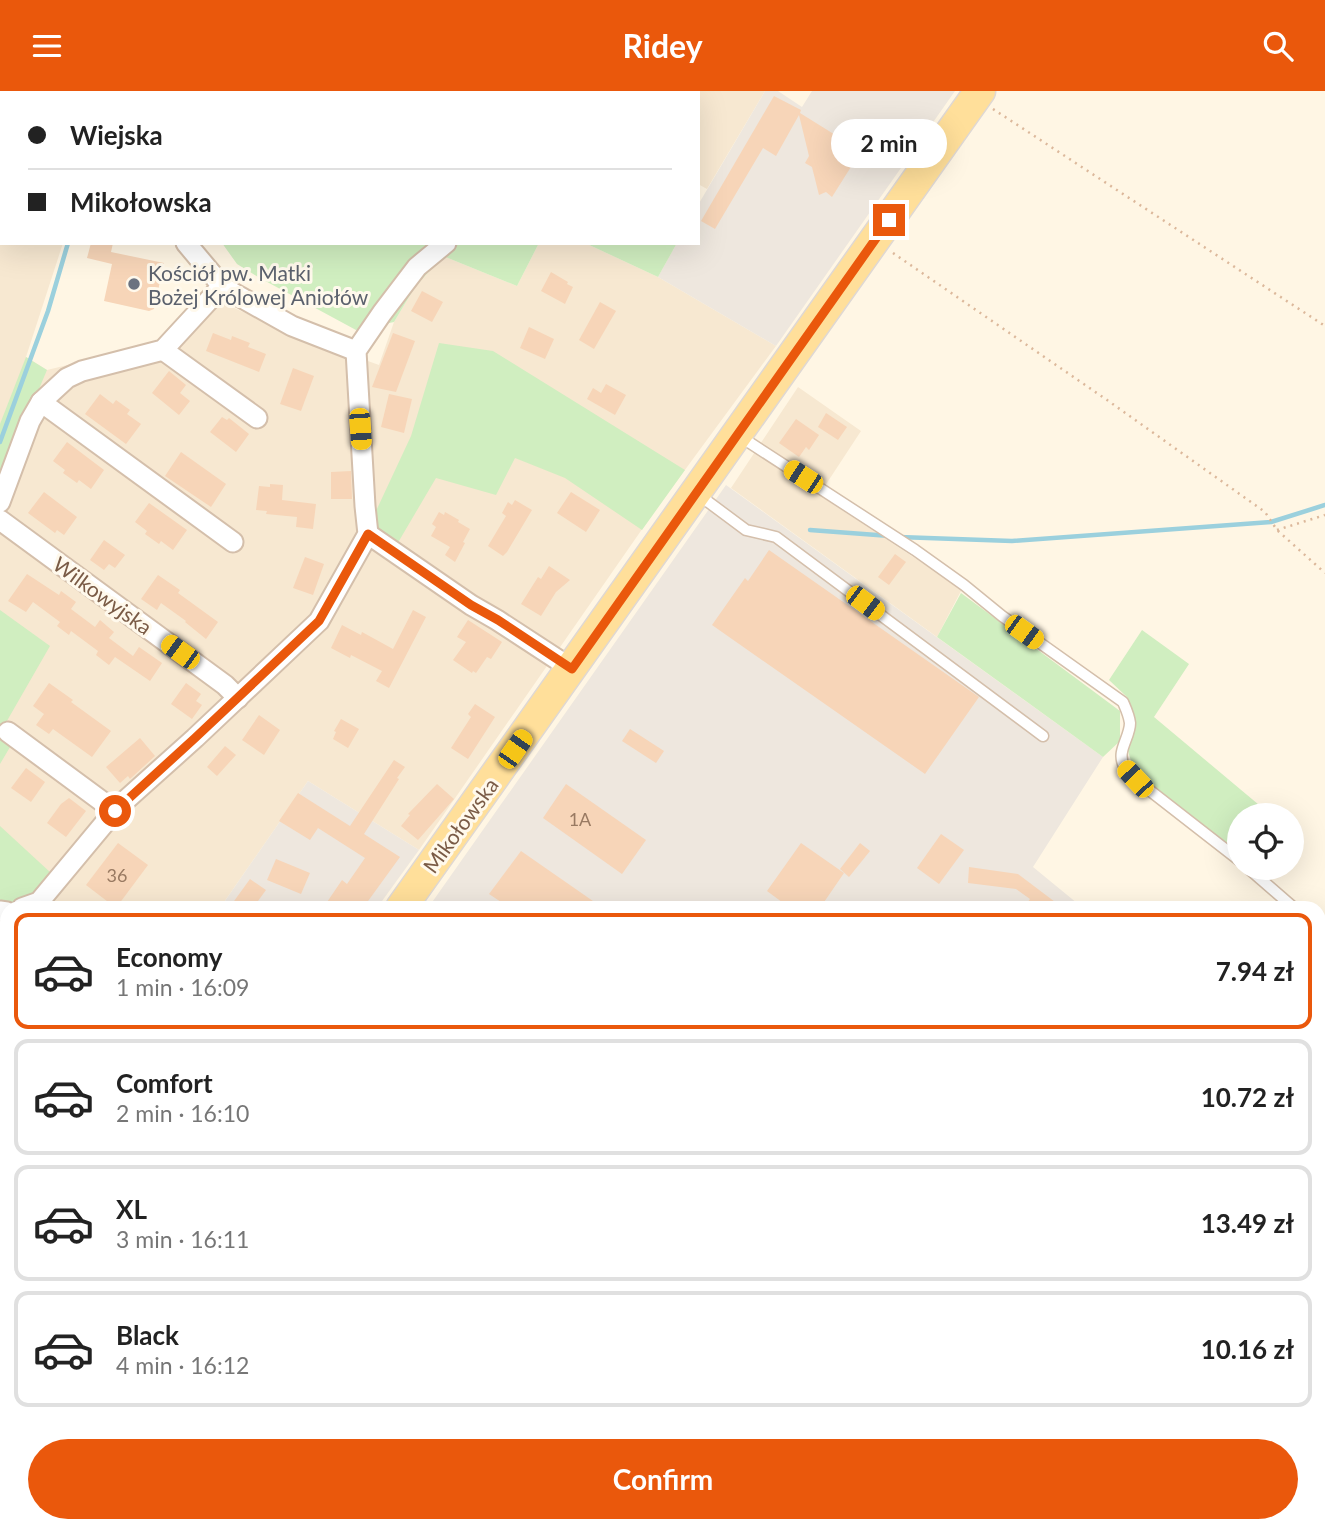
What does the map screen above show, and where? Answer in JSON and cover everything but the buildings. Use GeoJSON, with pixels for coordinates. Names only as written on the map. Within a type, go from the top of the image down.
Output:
{"type":"FeatureCollection","features":[{"type":"Feature","properties":{"kind":"main road","name":"Mikołowska"},"geometry":{"type":"LineString","coordinates":[[406,901],[978,95]]}},
{"type":"Feature","properties":{"kind":"street"},"geometry":{"type":"LineString","coordinates":[[188,245],[222,286],[292,326],[356,351]]}},
{"type":"Feature","properties":{"kind":"street"},"geometry":{"type":"LineString","coordinates":[[40,901],[115,811],[319,621],[368,534],[356,351],[417,267],[444,245]]}},
{"type":"Feature","properties":{"kind":"street"},"geometry":{"type":"LineString","coordinates":[[0,502],[30,421],[41,402],[67,378],[82,371],[163,350],[222,286]]}},
{"type":"Feature","properties":{"kind":"street"},"geometry":{"type":"LineString","coordinates":[[163,350],[257,418]]}},
{"type":"Feature","properties":{"kind":"street"},"geometry":{"type":"LineString","coordinates":[[41,402],[233,542]]}},
{"type":"Feature","properties":{"kind":"street","name":"Wilkowyjska"},"geometry":{"type":"LineString","coordinates":[[0,520],[225,685],[237,698]]}},
{"type":"Feature","properties":{"kind":"street"},"geometry":{"type":"LineString","coordinates":[[368,534],[471,605],[572,669]]}},
{"type":"Feature","properties":{"kind":"street"},"geometry":{"type":"LineString","coordinates":[[8,731],[115,811]]}},
{"type":"Feature","properties":{"kind":"lane"},"geometry":{"type":"LineString","coordinates":[[737,434],[901,541],[1123,702],[1130,725],[1121,751],[1124,767],[1135,779],[1227,851]]}},
{"type":"Feature","properties":{"kind":"lane"},"geometry":{"type":"LineString","coordinates":[[696,492],[746,530],[776,537],[1044,736]]}},
{"type":"Feature","properties":{"kind":"lane"},"geometry":{"type":"LineString","coordinates":[[1262,880],[1286,901]]}},
{"type":"Feature","properties":{"kind":"path"},"geometry":{"type":"LineString","coordinates":[[978,95],[1015,123],[1325,326]]}},
{"type":"Feature","properties":{"kind":"path"},"geometry":{"type":"LineString","coordinates":[[874,240],[1265,512],[1277,530],[1325,573]]}},
{"type":"Feature","properties":{"kind":"path"},"geometry":{"type":"LineString","coordinates":[[1277,530],[1325,515]]}},
{"type":"Feature","properties":{"kind":"shaded area"},"geometry":{"type":"Polygon","coordinates":[[[700,91],[765,91],[707,189],[700,185],[700,91]]]}},
{"type":"Feature","properties":{"kind":"shaded area"},"geometry":{"type":"Polygon","coordinates":[[[765,91],[778,91],[802,107],[812,91],[955,91],[776,346],[658,277],[676,245],[700,245],[700,202],[765,91]]]}},
{"type":"Feature","properties":{"kind":"shaded area"},"geometry":{"type":"Polygon","coordinates":[[[0,245],[62,245],[26,357],[47,370],[154,344],[207,289],[223,303],[290,333],[379,365],[394,322],[415,287],[443,256],[517,286],[538,245],[589,245],[658,277],[776,346],[654,512],[419,850],[308,781],[225,901],[0,901],[0,245]]]}},
{"type":"Feature","properties":{"kind":"shaded area"},"geometry":{"type":"Polygon","coordinates":[[[798,387],[861,431],[819,495],[962,589],[937,637],[731,488],[798,387]]]}},
{"type":"Feature","properties":{"kind":"shaded area"},"geometry":{"type":"Polygon","coordinates":[[[726,485],[1103,757],[1033,867],[1074,901],[433,901],[726,485]]]}},
{"type":"Feature","properties":{"kind":"shaded area"},"geometry":{"type":"Polygon","coordinates":[[[308,781],[419,850],[382,901],[225,901],[308,781]]]}},
{"type":"Feature","properties":{"kind":"green space"},"geometry":{"type":"Polygon","coordinates":[[[223,245],[538,245],[517,286],[443,256],[415,287],[394,322],[356,330],[237,264],[223,245]]]}},
{"type":"Feature","properties":{"kind":"green space"},"geometry":{"type":"Polygon","coordinates":[[[589,245],[676,245],[658,277],[589,245]]]}},
{"type":"Feature","properties":{"kind":"green space"},"geometry":{"type":"Polygon","coordinates":[[[439,343],[493,351],[685,470],[642,530],[565,478],[515,458],[496,495],[436,478],[396,546],[378,529],[376,511],[411,436],[439,343]]]}},
{"type":"Feature","properties":{"kind":"green space"},"geometry":{"type":"Polygon","coordinates":[[[26,357],[47,370],[0,481],[0,424],[26,357]]]}},
{"type":"Feature","properties":{"kind":"green space"},"geometry":{"type":"Polygon","coordinates":[[[961,593],[1120,711],[1120,741],[1103,757],[937,637],[961,593]]]}},
{"type":"Feature","properties":{"kind":"green space"},"geometry":{"type":"Polygon","coordinates":[[[0,610],[50,646],[0,733],[0,610]]]}},
{"type":"Feature","properties":{"kind":"green space"},"geometry":{"type":"Polygon","coordinates":[[[1142,630],[1189,664],[1154,717],[1257,803],[1227,803],[1227,843],[1134,771],[1128,751],[1135,723],[1127,697],[1109,680],[1142,630]]]}},
{"type":"Feature","properties":{"kind":"green space"},"geometry":{"type":"Polygon","coordinates":[[[0,733],[13,742],[0,764],[0,733]]]}},
{"type":"Feature","properties":{"kind":"green space"},"geometry":{"type":"Polygon","coordinates":[[[0,826],[51,873],[34,898],[24,901],[0,901],[0,826]]]}},
{"type":"Feature","properties":{"kind":"waterway"},"geometry":{"type":"LineString","coordinates":[[0,442],[48,311],[67,245]]}},
{"type":"Feature","properties":{"kind":"waterway"},"geometry":{"type":"LineString","coordinates":[[899,537],[1012,541],[1271,522],[1325,505]]}},
{"type":"Feature","properties":{"kind":"waterway"},"geometry":{"type":"LineString","coordinates":[[810,530],[890,536]]}},
{"type":"Feature","properties":{"kind":"place","name":"Kościół pw. Matki Bożej Królowej Aniołów"},"geometry":{"type":"Point","coordinates":[134,284]}},
{"type":"Feature","properties":{"kind":"route"},"geometry":{"type":"LineString","coordinates":[[115,811],[319,621],[368,534],[471,605],[572,669],[889,220]]}}]}
